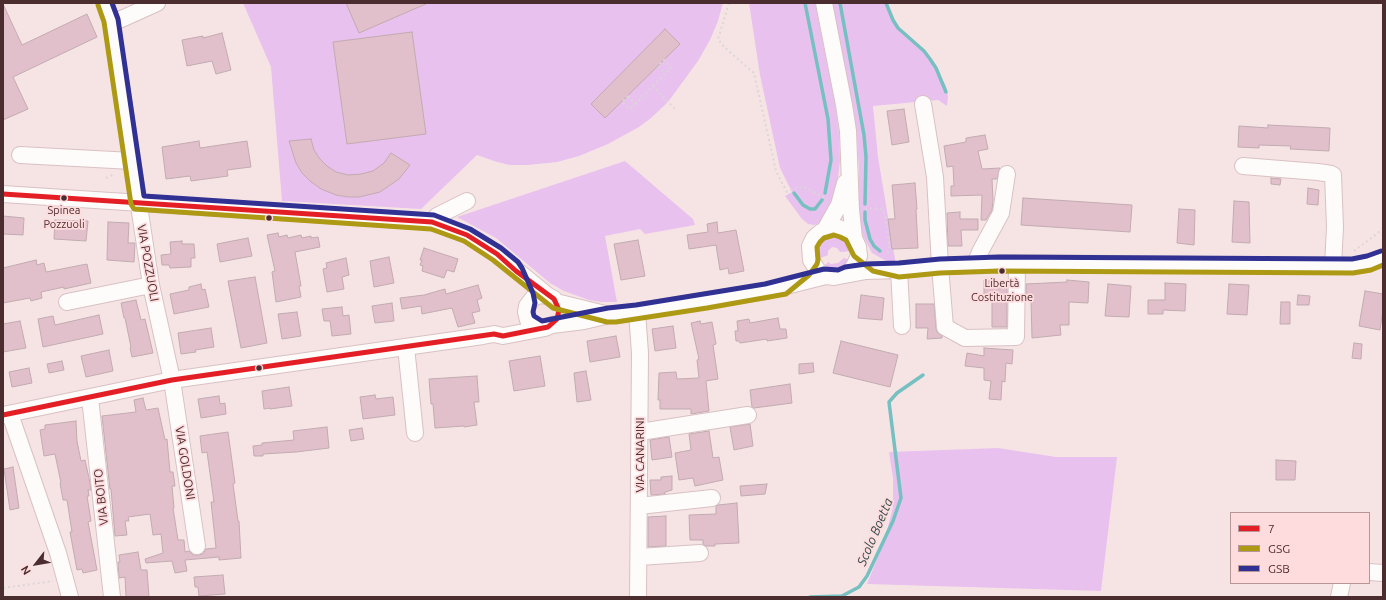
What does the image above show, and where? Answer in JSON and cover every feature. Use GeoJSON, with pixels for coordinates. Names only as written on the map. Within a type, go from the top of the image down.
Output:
{"type":"FeatureCollection","features":[{"type":"Feature","properties":{"kind":"street","name":"VIA POZZUOLI"},"geometry":{"type":"LineString","coordinates":[[105,3],[112,20],[151,285],[172,380]]}},
{"type":"Feature","properties":{"kind":"street"},"geometry":{"type":"LineString","coordinates":[[112,20],[117,21],[157,3]]}},
{"type":"Feature","properties":{"kind":"street"},"geometry":{"type":"LineString","coordinates":[[824,3],[848,131],[849,163],[845,208],[856,245],[856,264],[847,274]]}},
{"type":"Feature","properties":{"kind":"street"},"geometry":{"type":"LineString","coordinates":[[923,104],[935,177],[945,327],[965,338],[1016,337],[1017,264]]}},
{"type":"Feature","properties":{"kind":"street"},"geometry":{"type":"LineString","coordinates":[[20,155],[132,161]]}},
{"type":"Feature","properties":{"kind":"street"},"geometry":{"type":"LineString","coordinates":[[1243,166],[1318,172],[1333,175],[1335,227],[1332,266]]}},
{"type":"Feature","properties":{"kind":"street"},"geometry":{"type":"LineString","coordinates":[[975,264],[1001,214],[1007,174]]}},
{"type":"Feature","properties":{"kind":"street"},"geometry":{"type":"LineString","coordinates":[[3,194],[432,222],[467,235],[497,254],[552,299],[558,306],[559,314],[555,322],[547,326],[534,325],[531,323],[527,316],[523,285],[516,271]]}},
{"type":"Feature","properties":{"kind":"street"},"geometry":{"type":"LineString","coordinates":[[432,222],[437,216],[467,201]]}},
{"type":"Feature","properties":{"kind":"street"},"geometry":{"type":"LineString","coordinates":[[825,230],[845,208]]}},
{"type":"Feature","properties":{"kind":"street"},"geometry":{"type":"LineString","coordinates":[[784,286],[804,270],[810,260],[812,242],[817,234],[834,228],[843,230],[877,265],[894,264],[940,266],[1017,264],[1353,266],[1369,263],[1383,258]]}},
{"type":"Feature","properties":{"kind":"street"},"geometry":{"type":"LineString","coordinates":[[810,260],[818,271],[826,276]]}},
{"type":"Feature","properties":{"kind":"street"},"geometry":{"type":"LineString","coordinates":[[494,334],[503,336],[547,326],[609,315],[766,291],[826,276],[839,277],[894,264]]}},
{"type":"Feature","properties":{"kind":"street"},"geometry":{"type":"LineString","coordinates":[[894,264],[902,326]]}},
{"type":"Feature","properties":{"kind":"street"},"geometry":{"type":"LineString","coordinates":[[67,302],[151,285]]}},
{"type":"Feature","properties":{"kind":"street"},"geometry":{"type":"LineString","coordinates":[[70,597],[58,553],[6,415],[172,380],[494,334],[516,323],[537,296],[609,315]]}},
{"type":"Feature","properties":{"kind":"street","name":"VIA CANARINI"},"geometry":{"type":"LineString","coordinates":[[636,312],[640,353],[638,597]]}},
{"type":"Feature","properties":{"kind":"street"},"geometry":{"type":"LineString","coordinates":[[406,347],[415,433]]}},
{"type":"Feature","properties":{"kind":"street","name":"VIA GOLDONI"},"geometry":{"type":"LineString","coordinates":[[172,380],[197,546]]}},
{"type":"Feature","properties":{"kind":"street","name":"VIA BOITO"},"geometry":{"type":"LineString","coordinates":[[90,398],[112,597]]}},
{"type":"Feature","properties":{"kind":"street"},"geometry":{"type":"LineString","coordinates":[[640,432],[748,415]]}},
{"type":"Feature","properties":{"kind":"street"},"geometry":{"type":"LineString","coordinates":[[639,506],[712,498]]}},
{"type":"Feature","properties":{"kind":"street"},"geometry":{"type":"LineString","coordinates":[[639,557],[700,553]]}},
{"type":"Feature","properties":{"kind":"street"},"geometry":{"type":"LineString","coordinates":[[1370,572],[1383,573]]}},
{"type":"Feature","properties":{"kind":"street"},"geometry":{"type":"LineString","coordinates":[[1339,597],[1342,584]]}},
{"type":"Feature","properties":{"kind":"path"},"geometry":{"type":"LineString","coordinates":[[729,3],[718,39],[724,47],[754,73],[776,171],[787,192],[798,187],[806,188],[845,208],[878,208],[883,211],[886,217],[889,243],[887,255],[894,264]]}},
{"type":"Feature","properties":{"kind":"path"},"geometry":{"type":"LineString","coordinates":[[635,104],[628,96],[622,102],[630,109],[635,104],[653,86],[665,74],[671,68],[664,60],[658,66],[665,74]]}},
{"type":"Feature","properties":{"kind":"path"},"geometry":{"type":"LineString","coordinates":[[653,86],[675,110]]}},
{"type":"Feature","properties":{"kind":"path"},"geometry":{"type":"LineString","coordinates":[[106,178],[119,172]]}},
{"type":"Feature","properties":{"kind":"path"},"geometry":{"type":"LineString","coordinates":[[1353,266],[1353,252],[1383,229]]}},
{"type":"Feature","properties":{"kind":"path"},"geometry":{"type":"LineString","coordinates":[[3,588],[56,581]]}},
{"type":"Feature","properties":{"kind":"shaded area"},"geometry":{"type":"Polygon","coordinates":[[[243,3],[723,3],[718,21],[710,40],[698,61],[668,102],[639,127],[608,144],[579,156],[557,162],[510,165],[477,155],[421,209],[282,201],[271,67],[243,3]]]}},
{"type":"Feature","properties":{"kind":"shaded area"},"geometry":{"type":"Polygon","coordinates":[[[749,3],[815,3],[835,104],[839,133],[840,161],[837,186],[832,206],[822,222],[814,225],[808,224],[802,219],[785,196],[792,192],[780,168],[760,75],[749,3]]]}},
{"type":"Feature","properties":{"kind":"shaded area"},"geometry":{"type":"Polygon","coordinates":[[[832,3],[887,3],[895,26],[930,58],[946,86],[948,97],[947,106],[938,100],[873,106],[878,157],[896,265],[872,253],[860,229],[858,214],[859,169],[857,136],[853,107],[832,3]]]}},
{"type":"Feature","properties":{"kind":"shaded area"},"geometry":{"type":"Polygon","coordinates":[[[625,161],[693,219],[695,225],[645,234],[640,229],[605,236],[617,302],[589,300],[564,291],[550,283],[496,238],[457,217],[625,161]]]}},
{"type":"Feature","properties":{"kind":"shaded area"},"geometry":{"type":"Polygon","coordinates":[[[833,235],[838,236],[847,242],[851,251],[840,252],[837,248],[832,247],[828,251],[828,255],[818,259],[817,248],[823,239],[833,235]]]}},
{"type":"Feature","properties":{"kind":"shaded area"},"geometry":{"type":"Polygon","coordinates":[[[844,258],[849,260],[846,265],[840,269],[835,270],[824,267],[828,262],[831,264],[838,263],[844,258]]]}},
{"type":"Feature","properties":{"kind":"shaded area"},"geometry":{"type":"Polygon","coordinates":[[[998,448],[1056,457],[1117,457],[1101,591],[867,584],[884,542],[893,507],[893,478],[889,452],[998,448]]]}},
{"type":"Feature","properties":{"kind":"building"},"geometry":{"type":"Polygon","coordinates":[[[346,3],[428,3],[359,33],[346,3]]]}},
{"type":"Feature","properties":{"kind":"building"},"geometry":{"type":"Polygon","coordinates":[[[3,4],[22,45],[87,14],[97,37],[13,77],[28,109],[3,120],[3,4]]]}},
{"type":"Feature","properties":{"kind":"building"},"geometry":{"type":"Polygon","coordinates":[[[665,29],[680,44],[605,118],[591,104],[665,29]]]}},
{"type":"Feature","properties":{"kind":"building"},"geometry":{"type":"Polygon","coordinates":[[[412,32],[426,134],[347,144],[333,42],[412,32]]]}},
{"type":"Feature","properties":{"kind":"building"},"geometry":{"type":"Polygon","coordinates":[[[222,33],[231,70],[216,74],[212,61],[187,66],[182,40],[203,36],[203,38],[222,33]]]}},
{"type":"Feature","properties":{"kind":"building"},"geometry":{"type":"Polygon","coordinates":[[[904,109],[909,142],[892,145],[887,111],[904,109]]]}},
{"type":"Feature","properties":{"kind":"building"},"geometry":{"type":"Polygon","coordinates":[[[1268,125],[1330,128],[1329,151],[1290,149],[1291,146],[1259,145],[1259,148],[1238,147],[1239,126],[1268,128],[1268,125]]]}},
{"type":"Feature","properties":{"kind":"building"},"geometry":{"type":"Polygon","coordinates":[[[985,135],[988,149],[978,151],[982,169],[1000,168],[997,179],[992,179],[992,210],[986,220],[981,220],[982,195],[951,196],[951,186],[954,186],[953,166],[947,167],[944,146],[966,142],[966,138],[985,135]]]}},
{"type":"Feature","properties":{"kind":"building"},"geometry":{"type":"Polygon","coordinates":[[[311,139],[314,150],[320,159],[336,172],[348,175],[373,171],[384,163],[391,153],[410,165],[399,179],[380,192],[359,197],[336,195],[321,189],[310,181],[302,173],[296,163],[289,141],[311,139]]]}},
{"type":"Feature","properties":{"kind":"building"},"geometry":{"type":"Polygon","coordinates":[[[199,141],[200,148],[247,141],[251,167],[227,170],[228,176],[191,181],[190,176],[166,179],[162,147],[199,141]]]}},
{"type":"Feature","properties":{"kind":"building"},"geometry":{"type":"Polygon","coordinates":[[[1271,178],[1281,179],[1280,185],[1271,184],[1271,178]]]}},
{"type":"Feature","properties":{"kind":"building"},"geometry":{"type":"Polygon","coordinates":[[[915,183],[918,248],[892,249],[888,219],[895,219],[892,185],[915,183]]]}},
{"type":"Feature","properties":{"kind":"building"},"geometry":{"type":"Polygon","coordinates":[[[1308,188],[1319,190],[1318,205],[1307,204],[1308,188]]]}},
{"type":"Feature","properties":{"kind":"building"},"geometry":{"type":"Polygon","coordinates":[[[1023,198],[1132,205],[1130,232],[1021,225],[1023,198]]]}},
{"type":"Feature","properties":{"kind":"building"},"geometry":{"type":"Polygon","coordinates":[[[1234,201],[1249,202],[1250,243],[1232,242],[1234,201]]]}},
{"type":"Feature","properties":{"kind":"building"},"geometry":{"type":"Polygon","coordinates":[[[1179,209],[1195,210],[1194,245],[1177,243],[1179,209]]]}},
{"type":"Feature","properties":{"kind":"building"},"geometry":{"type":"Polygon","coordinates":[[[960,212],[960,219],[978,219],[978,230],[961,230],[962,246],[948,246],[947,213],[960,212]]]}},
{"type":"Feature","properties":{"kind":"building"},"geometry":{"type":"Polygon","coordinates":[[[3,216],[24,218],[23,235],[3,234],[3,216]]]}},
{"type":"Feature","properties":{"kind":"building"},"geometry":{"type":"Polygon","coordinates":[[[55,220],[88,221],[86,241],[54,239],[55,220]]]}},
{"type":"Feature","properties":{"kind":"building"},"geometry":{"type":"Polygon","coordinates":[[[108,222],[129,223],[128,243],[135,243],[134,262],[107,260],[108,222]]]}},
{"type":"Feature","properties":{"kind":"building"},"geometry":{"type":"Polygon","coordinates":[[[717,222],[718,233],[736,230],[744,271],[729,274],[728,268],[720,270],[716,245],[689,249],[687,235],[708,232],[707,224],[717,222]]]}},
{"type":"Feature","properties":{"kind":"building"},"geometry":{"type":"Polygon","coordinates":[[[278,233],[279,237],[287,235],[288,238],[301,235],[302,238],[311,236],[311,238],[318,237],[320,247],[295,252],[301,286],[299,286],[301,297],[276,302],[272,272],[275,271],[267,235],[278,233]]]}},
{"type":"Feature","properties":{"kind":"building"},"geometry":{"type":"Polygon","coordinates":[[[248,238],[252,256],[220,262],[217,244],[248,238]]]}},
{"type":"Feature","properties":{"kind":"building"},"geometry":{"type":"Polygon","coordinates":[[[638,240],[645,276],[621,280],[614,244],[638,240]]]}},
{"type":"Feature","properties":{"kind":"building"},"geometry":{"type":"Polygon","coordinates":[[[182,241],[182,244],[194,244],[195,258],[191,258],[191,267],[170,268],[169,265],[162,265],[161,255],[171,254],[170,242],[182,241]]]}},
{"type":"Feature","properties":{"kind":"building"},"geometry":{"type":"Polygon","coordinates":[[[424,248],[458,259],[454,272],[447,270],[444,278],[422,271],[423,266],[420,265],[422,260],[420,260],[424,248]]]}},
{"type":"Feature","properties":{"kind":"building"},"geometry":{"type":"Polygon","coordinates":[[[389,257],[394,283],[374,287],[370,261],[389,257]]]}},
{"type":"Feature","properties":{"kind":"building"},"geometry":{"type":"Polygon","coordinates":[[[346,258],[349,275],[342,277],[344,289],[327,292],[323,269],[327,268],[326,263],[346,258]]]}},
{"type":"Feature","properties":{"kind":"building"},"geometry":{"type":"Polygon","coordinates":[[[36,260],[37,265],[44,263],[46,272],[87,264],[91,283],[41,292],[42,298],[31,301],[30,298],[3,303],[3,268],[36,260]]]}},
{"type":"Feature","properties":{"kind":"building"},"geometry":{"type":"Polygon","coordinates":[[[255,277],[267,343],[241,348],[228,281],[255,277]]]}},
{"type":"Feature","properties":{"kind":"building"},"geometry":{"type":"Polygon","coordinates":[[[1067,280],[1089,282],[1088,303],[1069,302],[1069,325],[1060,325],[1061,335],[1032,338],[1031,301],[1026,301],[1026,284],[1067,282],[1067,280]]]}},
{"type":"Feature","properties":{"kind":"building"},"geometry":{"type":"Polygon","coordinates":[[[984,281],[993,281],[993,284],[1007,284],[1007,327],[992,327],[992,301],[984,301],[984,281]]]}},
{"type":"Feature","properties":{"kind":"building"},"geometry":{"type":"Polygon","coordinates":[[[1165,283],[1186,284],[1185,311],[1163,310],[1163,314],[1148,314],[1148,300],[1165,300],[1165,283]]]}},
{"type":"Feature","properties":{"kind":"building"},"geometry":{"type":"Polygon","coordinates":[[[201,284],[202,290],[205,289],[209,307],[174,314],[170,294],[189,290],[189,287],[201,284]]]}},
{"type":"Feature","properties":{"kind":"building"},"geometry":{"type":"Polygon","coordinates":[[[1108,284],[1131,286],[1129,317],[1105,316],[1108,284]]]}},
{"type":"Feature","properties":{"kind":"building"},"geometry":{"type":"Polygon","coordinates":[[[1229,284],[1249,285],[1247,315],[1227,314],[1229,284]]]}},
{"type":"Feature","properties":{"kind":"building"},"geometry":{"type":"Polygon","coordinates":[[[478,285],[482,298],[477,300],[480,311],[472,313],[475,323],[458,327],[452,308],[422,314],[421,306],[402,309],[400,298],[424,295],[445,289],[446,294],[478,285]]]}},
{"type":"Feature","properties":{"kind":"building"},"geometry":{"type":"Polygon","coordinates":[[[1365,291],[1383,294],[1383,310],[1380,330],[1359,326],[1365,291]]]}},
{"type":"Feature","properties":{"kind":"building"},"geometry":{"type":"Polygon","coordinates":[[[861,295],[884,298],[882,320],[858,318],[861,295]]]}},
{"type":"Feature","properties":{"kind":"building"},"geometry":{"type":"Polygon","coordinates":[[[1298,295],[1310,296],[1309,305],[1297,305],[1298,295]]]}},
{"type":"Feature","properties":{"kind":"building"},"geometry":{"type":"Polygon","coordinates":[[[136,300],[141,320],[145,319],[153,353],[132,357],[121,303],[136,300]]]}},
{"type":"Feature","properties":{"kind":"building"},"geometry":{"type":"Polygon","coordinates":[[[1281,302],[1290,302],[1290,324],[1280,324],[1281,302]]]}},
{"type":"Feature","properties":{"kind":"building"},"geometry":{"type":"Polygon","coordinates":[[[392,303],[394,321],[375,323],[372,306],[392,303]]]}},
{"type":"Feature","properties":{"kind":"building"},"geometry":{"type":"Polygon","coordinates":[[[916,304],[934,304],[936,328],[937,332],[942,336],[942,338],[927,339],[928,328],[916,328],[916,304]]]}},
{"type":"Feature","properties":{"kind":"building"},"geometry":{"type":"Polygon","coordinates":[[[342,307],[343,316],[349,315],[351,334],[332,336],[330,321],[324,321],[322,309],[342,307]]]}},
{"type":"Feature","properties":{"kind":"building"},"geometry":{"type":"Polygon","coordinates":[[[297,312],[301,336],[282,339],[278,314],[297,312]]]}},
{"type":"Feature","properties":{"kind":"building"},"geometry":{"type":"Polygon","coordinates":[[[99,315],[103,334],[43,347],[38,319],[53,316],[55,325],[99,315]]]}},
{"type":"Feature","properties":{"kind":"building"},"geometry":{"type":"Polygon","coordinates":[[[778,318],[780,329],[786,329],[787,338],[740,343],[739,341],[736,341],[735,331],[738,331],[737,321],[749,319],[750,323],[778,318]]]}},
{"type":"Feature","properties":{"kind":"building"},"geometry":{"type":"Polygon","coordinates":[[[20,321],[26,348],[3,352],[3,324],[20,321]]]}},
{"type":"Feature","properties":{"kind":"building"},"geometry":{"type":"Polygon","coordinates":[[[700,321],[701,324],[712,322],[716,344],[713,345],[718,379],[706,381],[709,411],[691,414],[691,409],[660,409],[660,400],[658,400],[659,373],[676,372],[677,379],[699,378],[697,360],[699,359],[691,323],[700,321]]]}},
{"type":"Feature","properties":{"kind":"building"},"geometry":{"type":"Polygon","coordinates":[[[673,326],[676,348],[655,351],[652,329],[673,326]]]}},
{"type":"Feature","properties":{"kind":"building"},"geometry":{"type":"Polygon","coordinates":[[[211,328],[214,347],[181,354],[178,333],[211,328]]]}},
{"type":"Feature","properties":{"kind":"building"},"geometry":{"type":"Polygon","coordinates":[[[616,336],[620,357],[590,362],[587,341],[616,336]]]}},
{"type":"Feature","properties":{"kind":"building"},"geometry":{"type":"Polygon","coordinates":[[[841,341],[898,355],[890,387],[833,373],[841,341]]]}},
{"type":"Feature","properties":{"kind":"building"},"geometry":{"type":"Polygon","coordinates":[[[1354,343],[1362,344],[1361,359],[1352,358],[1354,343]]]}},
{"type":"Feature","properties":{"kind":"building"},"geometry":{"type":"Polygon","coordinates":[[[984,348],[1013,350],[1012,364],[1006,363],[1005,382],[1002,381],[1001,400],[989,399],[991,381],[984,380],[984,368],[965,366],[967,353],[984,356],[984,348]]]}},
{"type":"Feature","properties":{"kind":"building"},"geometry":{"type":"Polygon","coordinates":[[[109,350],[113,371],[86,377],[81,356],[109,350]]]}},
{"type":"Feature","properties":{"kind":"building"},"geometry":{"type":"Polygon","coordinates":[[[540,356],[545,386],[514,391],[509,361],[540,356]]]}},
{"type":"Feature","properties":{"kind":"building"},"geometry":{"type":"Polygon","coordinates":[[[62,361],[64,370],[49,373],[47,364],[62,361]]]}},
{"type":"Feature","properties":{"kind":"building"},"geometry":{"type":"Polygon","coordinates":[[[813,363],[814,372],[799,374],[799,364],[813,363]]]}},
{"type":"Feature","properties":{"kind":"building"},"geometry":{"type":"Polygon","coordinates":[[[29,368],[32,383],[12,387],[9,372],[29,368]]]}},
{"type":"Feature","properties":{"kind":"building"},"geometry":{"type":"Polygon","coordinates":[[[586,371],[591,400],[577,402],[574,373],[586,371]]]}},
{"type":"Feature","properties":{"kind":"building"},"geometry":{"type":"Polygon","coordinates":[[[477,376],[479,402],[474,402],[477,425],[435,428],[429,379],[477,376]]]}},
{"type":"Feature","properties":{"kind":"building"},"geometry":{"type":"Polygon","coordinates":[[[790,384],[792,403],[752,407],[750,390],[790,384]]]}},
{"type":"Feature","properties":{"kind":"building"},"geometry":{"type":"Polygon","coordinates":[[[289,387],[292,406],[264,409],[262,391],[289,387]]]}},
{"type":"Feature","properties":{"kind":"building"},"geometry":{"type":"Polygon","coordinates":[[[375,395],[376,399],[393,397],[395,415],[363,419],[360,397],[375,395]]]}},
{"type":"Feature","properties":{"kind":"building"},"geometry":{"type":"Polygon","coordinates":[[[219,396],[220,404],[225,403],[226,414],[201,418],[198,399],[219,396]]]}},
{"type":"Feature","properties":{"kind":"building"},"geometry":{"type":"Polygon","coordinates":[[[143,398],[146,410],[158,408],[165,440],[167,439],[170,472],[173,472],[175,486],[172,486],[173,508],[178,540],[184,540],[185,552],[189,551],[193,555],[203,554],[206,549],[216,548],[211,502],[214,502],[207,452],[202,453],[200,436],[228,432],[235,483],[233,484],[239,521],[241,558],[219,560],[219,557],[185,560],[187,571],[175,573],[172,561],[146,563],[145,559],[163,553],[161,534],[153,535],[150,514],[128,517],[129,521],[125,521],[127,535],[115,536],[102,416],[136,412],[134,400],[143,398]]]}},
{"type":"Feature","properties":{"kind":"building"},"geometry":{"type":"Polygon","coordinates":[[[76,421],[77,441],[81,461],[85,460],[91,490],[88,490],[89,496],[87,496],[91,521],[88,522],[97,570],[83,573],[82,569],[77,570],[70,532],[72,532],[67,500],[63,500],[55,454],[44,456],[40,430],[45,429],[45,425],[76,421]]]}},
{"type":"Feature","properties":{"kind":"building"},"geometry":{"type":"Polygon","coordinates":[[[750,424],[753,446],[734,450],[730,427],[750,424]]]}},
{"type":"Feature","properties":{"kind":"building"},"geometry":{"type":"Polygon","coordinates":[[[327,427],[329,448],[254,456],[253,446],[262,445],[262,443],[294,440],[293,431],[327,427]]]}},
{"type":"Feature","properties":{"kind":"building"},"geometry":{"type":"Polygon","coordinates":[[[362,428],[364,439],[351,441],[349,430],[362,428]]]}},
{"type":"Feature","properties":{"kind":"building"},"geometry":{"type":"Polygon","coordinates":[[[709,431],[713,458],[719,457],[723,480],[695,486],[693,478],[679,480],[675,453],[691,450],[689,434],[709,431]]]}},
{"type":"Feature","properties":{"kind":"building"},"geometry":{"type":"Polygon","coordinates":[[[669,437],[672,457],[652,460],[650,440],[669,437]]]}},
{"type":"Feature","properties":{"kind":"building"},"geometry":{"type":"Polygon","coordinates":[[[1276,460],[1296,461],[1295,480],[1276,480],[1276,460]]]}},
{"type":"Feature","properties":{"kind":"building"},"geometry":{"type":"Polygon","coordinates":[[[13,467],[19,508],[10,510],[4,469],[13,467]]]}},
{"type":"Feature","properties":{"kind":"building"},"geometry":{"type":"Polygon","coordinates":[[[672,476],[672,490],[665,492],[665,494],[651,495],[650,480],[661,480],[661,477],[672,476]]]}},
{"type":"Feature","properties":{"kind":"building"},"geometry":{"type":"Polygon","coordinates":[[[767,484],[765,494],[741,496],[740,486],[767,484]]]}},
{"type":"Feature","properties":{"kind":"building"},"geometry":{"type":"Polygon","coordinates":[[[737,503],[739,543],[706,546],[703,544],[703,540],[690,540],[689,515],[716,514],[716,506],[737,503]]]}},
{"type":"Feature","properties":{"kind":"building"},"geometry":{"type":"Polygon","coordinates":[[[666,516],[666,546],[648,547],[648,517],[666,516]]]}},
{"type":"Feature","properties":{"kind":"building"},"geometry":{"type":"Polygon","coordinates":[[[138,552],[141,570],[147,570],[149,597],[126,597],[125,577],[119,578],[119,555],[138,552]]]}},
{"type":"Feature","properties":{"kind":"building"},"geometry":{"type":"Polygon","coordinates":[[[223,575],[225,594],[199,596],[198,587],[195,587],[194,577],[223,575]]]}},
{"type":"Feature","properties":{"kind":"waterway"},"geometry":{"type":"LineString","coordinates":[[805,3],[828,119],[831,160],[825,193]]}},
{"type":"Feature","properties":{"kind":"waterway"},"geometry":{"type":"LineString","coordinates":[[840,3],[864,135],[866,157],[865,204]]}},
{"type":"Feature","properties":{"kind":"waterway","name":"Scolo Boetta"},"geometry":{"type":"LineString","coordinates":[[886,3],[898,28],[924,51],[930,59],[936,68],[946,92]]}},
{"type":"Feature","properties":{"kind":"waterway"},"geometry":{"type":"LineString","coordinates":[[794,193],[803,205],[810,209],[815,209],[822,200]]}},
{"type":"Feature","properties":{"kind":"waterway"},"geometry":{"type":"LineString","coordinates":[[865,212],[865,220],[870,239],[874,246],[880,251]]}},
{"type":"Feature","properties":{"kind":"waterway","name":"Scolo Boetta"},"geometry":{"type":"LineString","coordinates":[[810,597],[842,596],[859,587],[867,576],[893,521],[901,498],[889,402],[897,393],[923,375]]}},
{"type":"Feature","properties":{"kind":"transit line","name":"GSB"},"geometry":{"type":"LineString","coordinates":[[112,3],[118,19],[144,196],[434,215],[470,229],[501,248],[518,262],[533,293],[535,303],[533,312],[534,316],[542,321],[608,308],[636,305],[765,284],[824,269],[838,270],[845,267],[866,264],[999,257],[1352,259],[1381,251]]}},
{"type":"Feature","properties":{"kind":"transit line","name":"GSG"},"geometry":{"type":"LineString","coordinates":[[98,5],[104,22],[131,204],[134,209],[431,229],[464,241],[493,260],[553,308],[607,322],[616,322],[707,308],[786,294],[809,275],[817,264],[817,247],[820,242],[824,238],[834,235],[846,240],[854,256],[873,271],[899,277],[940,273],[999,271],[1353,273],[1371,270],[1383,265]]}},
{"type":"Feature","properties":{"kind":"transit line","name":"7"},"geometry":{"type":"LineString","coordinates":[[3,194],[432,222],[467,235],[497,254],[516,271],[554,299],[559,310],[557,319],[548,327],[503,336],[494,334],[172,380],[3,415]]}},
{"type":"Feature","properties":{"kind":"place","name":"Spinea Pozzuoli"},"geometry":{"type":"Point","coordinates":[64,198]}},
{"type":"Feature","properties":{"kind":"place","name":"Libertà Costituzione"},"geometry":{"type":"Point","coordinates":[1002,271]}}]}
